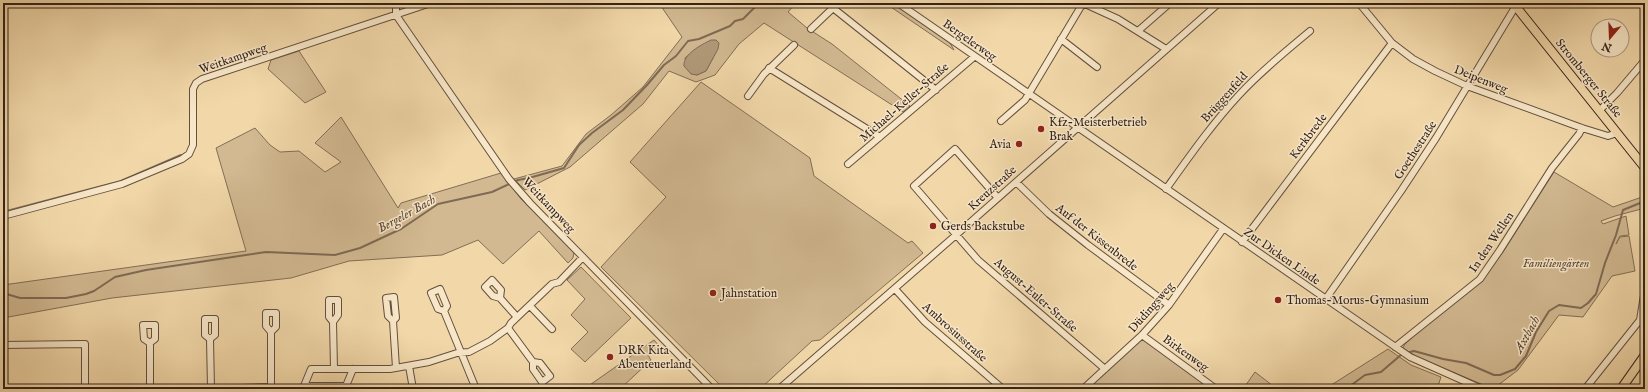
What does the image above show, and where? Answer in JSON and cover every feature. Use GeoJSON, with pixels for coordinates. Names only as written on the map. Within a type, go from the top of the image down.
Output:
{"type":"FeatureCollection","features":[{"type":"Feature","properties":{"kind":"main road","name":"Stromberger Straße"},"geometry":{"type":"LineString","coordinates":[[1516,4],[1645,168]]}},
{"type":"Feature","properties":{"kind":"main road"},"geometry":{"type":"LineString","coordinates":[[1621,389],[1645,355]]}},
{"type":"Feature","properties":{"kind":"street"},"geometry":{"type":"LineString","coordinates":[[396,3],[396,15]]}},
{"type":"Feature","properties":{"kind":"street","name":"Weitkampweg"},"geometry":{"type":"LineString","coordinates":[[3,216],[122,184],[182,159],[189,154],[193,145],[193,89],[196,83],[208,77],[431,3]]}},
{"type":"Feature","properties":{"kind":"street","name":"Bergelerweg"},"geometry":{"type":"LineString","coordinates":[[898,3],[1029,93],[1077,128]]}},
{"type":"Feature","properties":{"kind":"street"},"geometry":{"type":"LineString","coordinates":[[1001,121],[1025,100],[1083,3],[1118,19],[1166,49]]}},
{"type":"Feature","properties":{"kind":"street"},"geometry":{"type":"LineString","coordinates":[[1138,31],[1170,3]]}},
{"type":"Feature","properties":{"kind":"street","name":"Kreuzstraße"},"geometry":{"type":"LineString","coordinates":[[779,389],[895,289],[1219,3]]}},
{"type":"Feature","properties":{"kind":"street","name":"Deipenweg"},"geometry":{"type":"LineString","coordinates":[[1359,3],[1392,43],[1413,59],[1467,86],[1582,128],[1608,136],[1617,133]]}},
{"type":"Feature","properties":{"kind":"street","name":"Goethestraße"},"geometry":{"type":"LineString","coordinates":[[1325,300],[1402,191],[1436,138],[1516,4]]}},
{"type":"Feature","properties":{"kind":"street"},"geometry":{"type":"LineString","coordinates":[[811,29],[833,8],[936,90]]}},
{"type":"Feature","properties":{"kind":"street","name":"Weitkampweg"},"geometry":{"type":"LineString","coordinates":[[396,15],[509,179],[712,389]]}},
{"type":"Feature","properties":{"kind":"street","name":"Brüggenfeld"},"geometry":{"type":"LineString","coordinates":[[1166,189],[1201,140],[1239,95],[1262,72],[1310,31]]}},
{"type":"Feature","properties":{"kind":"street"},"geometry":{"type":"LineString","coordinates":[[1061,39],[1097,67]]}},
{"type":"Feature","properties":{"kind":"street","name":"Kerkbrede"},"geometry":{"type":"LineString","coordinates":[[1242,242],[1392,43]]}},
{"type":"Feature","properties":{"kind":"street"},"geometry":{"type":"LineString","coordinates":[[748,96],[769,68],[794,45]]}},
{"type":"Feature","properties":{"kind":"street","name":"Michael-Keller-Straße"},"geometry":{"type":"LineString","coordinates":[[848,164],[974,56]]}},
{"type":"Feature","properties":{"kind":"street"},"geometry":{"type":"LineString","coordinates":[[1600,110],[1617,93],[1645,60]]}},
{"type":"Feature","properties":{"kind":"street"},"geometry":{"type":"LineString","coordinates":[[769,68],[880,137]]}},
{"type":"Feature","properties":{"kind":"street","name":"Zur Dicken Linde"},"geometry":{"type":"LineString","coordinates":[[1077,128],[1402,352],[1482,389]]}},
{"type":"Feature","properties":{"kind":"street","name":"In den Wellen"},"geometry":{"type":"LineString","coordinates":[[1395,347],[1480,279],[1552,168],[1582,128]]}},
{"type":"Feature","properties":{"kind":"street","name":"August-Euler-Straße"},"geometry":{"type":"LineString","coordinates":[[998,198],[955,150],[914,186],[978,260],[1105,368]]}},
{"type":"Feature","properties":{"kind":"street","name":"Auf der Kissenbrede"},"geometry":{"type":"LineString","coordinates":[[1016,182],[1054,218],[1169,305]]}},
{"type":"Feature","properties":{"kind":"street","name":"Düdingsweg"},"geometry":{"type":"LineString","coordinates":[[1083,389],[1142,335],[1169,305],[1223,229]]}},
{"type":"Feature","properties":{"kind":"street"},"geometry":{"type":"LineString","coordinates":[[353,369],[347,387],[302,388],[311,369],[396,368],[462,352],[469,352],[490,341],[508,328],[511,322],[552,284],[559,282],[583,257]]}},
{"type":"Feature","properties":{"kind":"street","name":"Ambrosiusstraße"},"geometry":{"type":"LineString","coordinates":[[895,289],[925,322],[1003,389]]}},
{"type":"Feature","properties":{"kind":"street"},"geometry":{"type":"LineString","coordinates":[[1585,389],[1643,322],[1645,289]]}},
{"type":"Feature","properties":{"kind":"street"},"geometry":{"type":"LineString","coordinates":[[500,298],[517,317]]}},
{"type":"Feature","properties":{"kind":"street"},"geometry":{"type":"LineString","coordinates":[[530,306],[552,329]]}},
{"type":"Feature","properties":{"kind":"street"},"geometry":{"type":"LineString","coordinates":[[444,311],[476,389]]}},
{"type":"Feature","properties":{"kind":"street"},"geometry":{"type":"LineString","coordinates":[[393,321],[396,368]]}},
{"type":"Feature","properties":{"kind":"street"},"geometry":{"type":"LineString","coordinates":[[333,322],[334,369]]}},
{"type":"Feature","properties":{"kind":"street"},"geometry":{"type":"LineString","coordinates":[[508,328],[533,362]]}},
{"type":"Feature","properties":{"kind":"street"},"geometry":{"type":"LineString","coordinates":[[210,339],[210,389],[274,388],[271,332]]}},
{"type":"Feature","properties":{"kind":"street","name":"Birkenweg"},"geometry":{"type":"LineString","coordinates":[[1142,335],[1216,389]]}},
{"type":"Feature","properties":{"kind":"street"},"geometry":{"type":"LineString","coordinates":[[112,389],[151,389],[150,343]]}},
{"type":"Feature","properties":{"kind":"street"},"geometry":{"type":"LineString","coordinates":[[3,345],[85,344],[85,389]]}},
{"type":"Feature","properties":{"kind":"street"},"geometry":{"type":"LineString","coordinates":[[409,366],[413,389]]}},
{"type":"Feature","properties":{"kind":"green space"},"geometry":{"type":"Polygon","coordinates":[[[659,3],[796,3],[788,12],[807,28],[832,44],[910,106],[903,112],[764,23],[739,44],[715,75],[696,82],[669,71],[643,104],[570,167],[525,190],[514,179],[562,166],[586,134],[611,115],[643,87],[682,37],[659,3]],[[696,49],[685,58],[688,69],[697,75],[706,71],[713,58],[696,49]]]}},
{"type":"Feature","properties":{"kind":"green space"},"geometry":{"type":"Polygon","coordinates":[[[885,3],[892,3],[950,43],[954,50],[885,3]]]}},
{"type":"Feature","properties":{"kind":"green space"},"geometry":{"type":"Polygon","coordinates":[[[299,51],[326,92],[305,103],[268,69],[271,60],[299,51]]]}},
{"type":"Feature","properties":{"kind":"green space"},"geometry":{"type":"Polygon","coordinates":[[[701,82],[810,158],[814,176],[908,243],[912,241],[923,253],[820,340],[812,341],[760,389],[724,389],[601,267],[666,197],[630,162],[701,82]]]}},
{"type":"Feature","properties":{"kind":"green space"},"geometry":{"type":"Polygon","coordinates":[[[341,117],[398,208],[401,203],[501,173],[521,199],[574,252],[573,258],[568,263],[539,231],[503,264],[478,240],[442,255],[349,261],[291,278],[112,298],[3,318],[3,285],[246,251],[216,148],[255,128],[270,145],[280,152],[299,151],[325,172],[341,162],[315,143],[341,117]]]}},
{"type":"Feature","properties":{"kind":"green space","name":"Familiengärten"},"geometry":{"type":"Polygon","coordinates":[[[1554,172],[1613,207],[1645,196],[1645,208],[1601,221],[1603,224],[1626,216],[1629,235],[1620,236],[1616,244],[1620,237],[1629,236],[1635,271],[1612,276],[1583,317],[1559,315],[1518,370],[1493,389],[1417,357],[1403,348],[1405,344],[1433,319],[1482,281],[1503,252],[1554,172]]]}},
{"type":"Feature","properties":{"kind":"green space"},"geometry":{"type":"Polygon","coordinates":[[[581,267],[631,318],[585,362],[571,349],[588,332],[571,315],[585,299],[567,280],[581,267]]]}},
{"type":"Feature","properties":{"kind":"green space"},"geometry":{"type":"Polygon","coordinates":[[[1143,338],[1211,389],[1088,389],[1143,338]]]}},
{"type":"Feature","properties":{"kind":"green space"},"geometry":{"type":"Polygon","coordinates":[[[654,340],[660,347],[648,355],[651,360],[620,389],[584,389],[654,340]]]}},
{"type":"Feature","properties":{"kind":"green space"},"geometry":{"type":"Polygon","coordinates":[[[1388,349],[1411,365],[1441,377],[1437,389],[1325,389],[1388,349]]]}},
{"type":"Feature","properties":{"kind":"green space"},"geometry":{"type":"Polygon","coordinates":[[[1255,372],[1277,389],[1243,389],[1255,372]]]}},
{"type":"Feature","properties":{"kind":"shaded area"},"geometry":{"type":"Polygon","coordinates":[[[711,40],[716,40],[719,43],[718,49],[706,71],[697,75],[691,74],[684,66],[686,58],[693,50],[711,40]]]}},
{"type":"Feature","properties":{"kind":"waterway","name":"Bergeler Bach"},"geometry":{"type":"LineString","coordinates":[[3,293],[20,298],[66,298],[94,291],[115,277],[146,270],[266,252],[335,255],[360,248],[401,229],[438,204],[492,192],[518,180],[564,168],[579,145],[592,133],[623,110],[664,65],[676,56],[688,41],[699,39],[730,26],[735,21],[743,19],[759,3]]}},
{"type":"Feature","properties":{"kind":"waterway"},"geometry":{"type":"LineString","coordinates":[[3,212],[121,181],[181,155]]}},
{"type":"Feature","properties":{"kind":"waterway","name":"Axtbach"},"geometry":{"type":"LineString","coordinates":[[1406,353],[1414,351],[1443,359],[1466,363],[1494,375],[1500,375],[1515,369],[1526,356],[1536,332],[1549,311],[1559,305],[1581,308],[1596,294],[1623,210],[1645,201]]}},
{"type":"Feature","properties":{"kind":"waterway","name":"Axtbach"},"geometry":{"type":"LineString","coordinates":[[1346,389],[1365,375],[1381,372],[1402,354]]}},
{"type":"Feature","properties":{"kind":"place","name":"Kfz-Meisterbetrieb Brak"},"geometry":{"type":"Point","coordinates":[1041,129]}},
{"type":"Feature","properties":{"kind":"place","name":"Avia"},"geometry":{"type":"Point","coordinates":[1019,144]}},
{"type":"Feature","properties":{"kind":"place","name":"Gerds Backstube"},"geometry":{"type":"Point","coordinates":[933,226]}},
{"type":"Feature","properties":{"kind":"place","name":"Jahnstation"},"geometry":{"type":"Point","coordinates":[713,293]}},
{"type":"Feature","properties":{"kind":"place","name":"Thomas-Morus-Gymnasium"},"geometry":{"type":"Point","coordinates":[1278,300]}},
{"type":"Feature","properties":{"kind":"place","name":"DRK Kita Abenteuerland"},"geometry":{"type":"Point","coordinates":[610,357]}}]}
